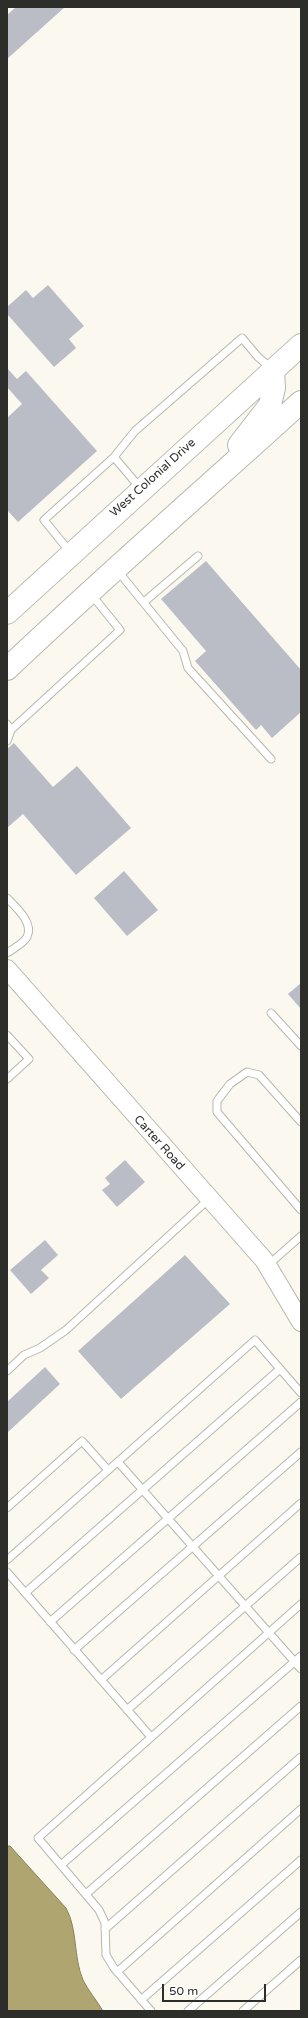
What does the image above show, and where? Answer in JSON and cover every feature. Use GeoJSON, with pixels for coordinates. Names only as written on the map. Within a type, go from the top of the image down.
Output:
{"type":"FeatureCollection","features":[{"type":"Feature","properties":{"kind":"highway","name":"West Colonial Drive"},"geometry":{"type":"LineString","coordinates":[[12,606],[301,345]]}},
{"type":"Feature","properties":{"kind":"highway"},"geometry":{"type":"LineString","coordinates":[[200,494],[270,405],[274,388],[273,370]]}},
{"type":"Feature","properties":{"kind":"highway"},"geometry":{"type":"LineString","coordinates":[[7,669],[115,569],[301,402]]}},
{"type":"Feature","properties":{"kind":"street","name":"Carter Road"},"geometry":{"type":"LineString","coordinates":[[7,969],[267,1266],[301,1322]]}},
{"type":"Feature","properties":{"kind":"lane"},"geometry":{"type":"LineString","coordinates":[[71,553],[44,520],[114,457],[135,431],[242,338],[258,357],[273,370]]}},
{"type":"Feature","properties":{"kind":"lane"},"geometry":{"type":"LineString","coordinates":[[114,457],[141,489]]}},
{"type":"Feature","properties":{"kind":"lane"},"geometry":{"type":"LineString","coordinates":[[144,602],[198,556]]}},
{"type":"Feature","properties":{"kind":"lane"},"geometry":{"type":"LineString","coordinates":[[115,569],[144,602],[183,651],[188,668],[270,760]]}},
{"type":"Feature","properties":{"kind":"lane"},"geometry":{"type":"LineString","coordinates":[[7,741],[9,727],[120,630],[90,592]]}},
{"type":"Feature","properties":{"kind":"lane"},"geometry":{"type":"LineString","coordinates":[[7,898],[26,920],[28,930],[26,938],[7,954]]}},
{"type":"Feature","properties":{"kind":"lane"},"geometry":{"type":"LineString","coordinates":[[272,1013],[301,1046]]}},
{"type":"Feature","properties":{"kind":"lane"},"geometry":{"type":"LineString","coordinates":[[7,1035],[29,1059],[7,1079]]}},
{"type":"Feature","properties":{"kind":"lane"},"geometry":{"type":"LineString","coordinates":[[301,1122],[259,1075],[248,1072],[230,1084],[216,1101],[217,1112],[301,1210]]}},
{"type":"Feature","properties":{"kind":"lane"},"geometry":{"type":"LineString","coordinates":[[7,1371],[24,1355],[40,1348],[66,1330],[209,1199]]}},
{"type":"Feature","properties":{"kind":"lane"},"geometry":{"type":"LineString","coordinates":[[267,1266],[301,1236]]}},
{"type":"Feature","properties":{"kind":"lane"},"geometry":{"type":"LineString","coordinates":[[7,1560],[255,1340],[301,1393]]}},
{"type":"Feature","properties":{"kind":"lane"},"geometry":{"type":"LineString","coordinates":[[25,1593],[280,1369]]}},
{"type":"Feature","properties":{"kind":"lane"},"geometry":{"type":"LineString","coordinates":[[50,1622],[301,1402]]}},
{"type":"Feature","properties":{"kind":"lane"},"geometry":{"type":"LineString","coordinates":[[7,1508],[82,1441],[108,1470]]}},
{"type":"Feature","properties":{"kind":"lane"},"geometry":{"type":"LineString","coordinates":[[74,1650],[301,1452]]}},
{"type":"Feature","properties":{"kind":"lane"},"geometry":{"type":"LineString","coordinates":[[118,1462],[301,1669]]}},
{"type":"Feature","properties":{"kind":"lane"},"geometry":{"type":"LineString","coordinates":[[101,1680],[301,1503]]}},
{"type":"Feature","properties":{"kind":"lane"},"geometry":{"type":"LineString","coordinates":[[127,1710],[301,1557]]}},
{"type":"Feature","properties":{"kind":"lane"},"geometry":{"type":"LineString","coordinates":[[7,1572],[151,1737]]}},
{"type":"Feature","properties":{"kind":"lane"},"geometry":{"type":"LineString","coordinates":[[151,2011],[117,1972],[106,1955],[105,1923],[99,1910],[38,1838],[301,1604]]}},
{"type":"Feature","properties":{"kind":"lane"},"geometry":{"type":"LineString","coordinates":[[61,1865],[301,1656]]}},
{"type":"Feature","properties":{"kind":"lane"},"geometry":{"type":"LineString","coordinates":[[86,1894],[301,1706]]}},
{"type":"Feature","properties":{"kind":"lane"},"geometry":{"type":"LineString","coordinates":[[105,1929],[301,1758]]}},
{"type":"Feature","properties":{"kind":"lane"},"geometry":{"type":"LineString","coordinates":[[117,1972],[301,1809]]}},
{"type":"Feature","properties":{"kind":"lane"},"geometry":{"type":"LineString","coordinates":[[141,2000],[301,1860]]}},
{"type":"Feature","properties":{"kind":"lane"},"geometry":{"type":"LineString","coordinates":[[188,2011],[301,1912]]}},
{"type":"Feature","properties":{"kind":"lane"},"geometry":{"type":"LineString","coordinates":[[243,2011],[301,1960]]}},
{"type":"Feature","properties":{"kind":"shaded area"},"geometry":{"type":"Polygon","coordinates":[[[7,1846],[10,1846],[66,1908],[70,1916],[78,1962],[83,1980],[103,2011],[7,2011],[7,1846]]]}},
{"type":"Feature","properties":{"kind":"building"},"geometry":{"type":"Polygon","coordinates":[[[16,7],[65,7],[7,59],[7,15],[16,7]]]}},
{"type":"Feature","properties":{"kind":"building"},"geometry":{"type":"Polygon","coordinates":[[[48,285],[84,326],[69,339],[76,348],[54,367],[7,314],[7,307],[26,290],[33,298],[48,285]]]}},
{"type":"Feature","properties":{"kind":"building"},"geometry":{"type":"Polygon","coordinates":[[[7,368],[17,379],[26,371],[97,451],[18,522],[7,510],[7,418],[22,404],[7,387],[7,368]]]}},
{"type":"Feature","properties":{"kind":"building"},"geometry":{"type":"Polygon","coordinates":[[[206,561],[301,670],[301,712],[272,738],[261,725],[256,730],[195,661],[206,651],[161,599],[206,561]]]}},
{"type":"Feature","properties":{"kind":"building"},"geometry":{"type":"Polygon","coordinates":[[[14,743],[53,787],[77,766],[131,828],[76,875],[23,814],[7,828],[7,749],[14,743]]]}},
{"type":"Feature","properties":{"kind":"building"},"geometry":{"type":"Polygon","coordinates":[[[124,871],[158,910],[127,936],[94,898],[124,871]]]}},
{"type":"Feature","properties":{"kind":"building"},"geometry":{"type":"Polygon","coordinates":[[[301,983],[301,1009],[288,994],[301,983]]]}},
{"type":"Feature","properties":{"kind":"building"},"geometry":{"type":"Polygon","coordinates":[[[125,1160],[145,1182],[117,1207],[102,1190],[110,1184],[105,1178],[125,1160]]]}},
{"type":"Feature","properties":{"kind":"building"},"geometry":{"type":"Polygon","coordinates":[[[45,1240],[58,1255],[41,1270],[49,1278],[31,1294],[10,1270],[45,1240]]]}},
{"type":"Feature","properties":{"kind":"building"},"geometry":{"type":"Polygon","coordinates":[[[185,1255],[230,1304],[121,1399],[78,1351],[185,1255]]]}},
{"type":"Feature","properties":{"kind":"building"},"geometry":{"type":"Polygon","coordinates":[[[45,1367],[60,1384],[7,1433],[7,1402],[45,1367]]]}}]}
